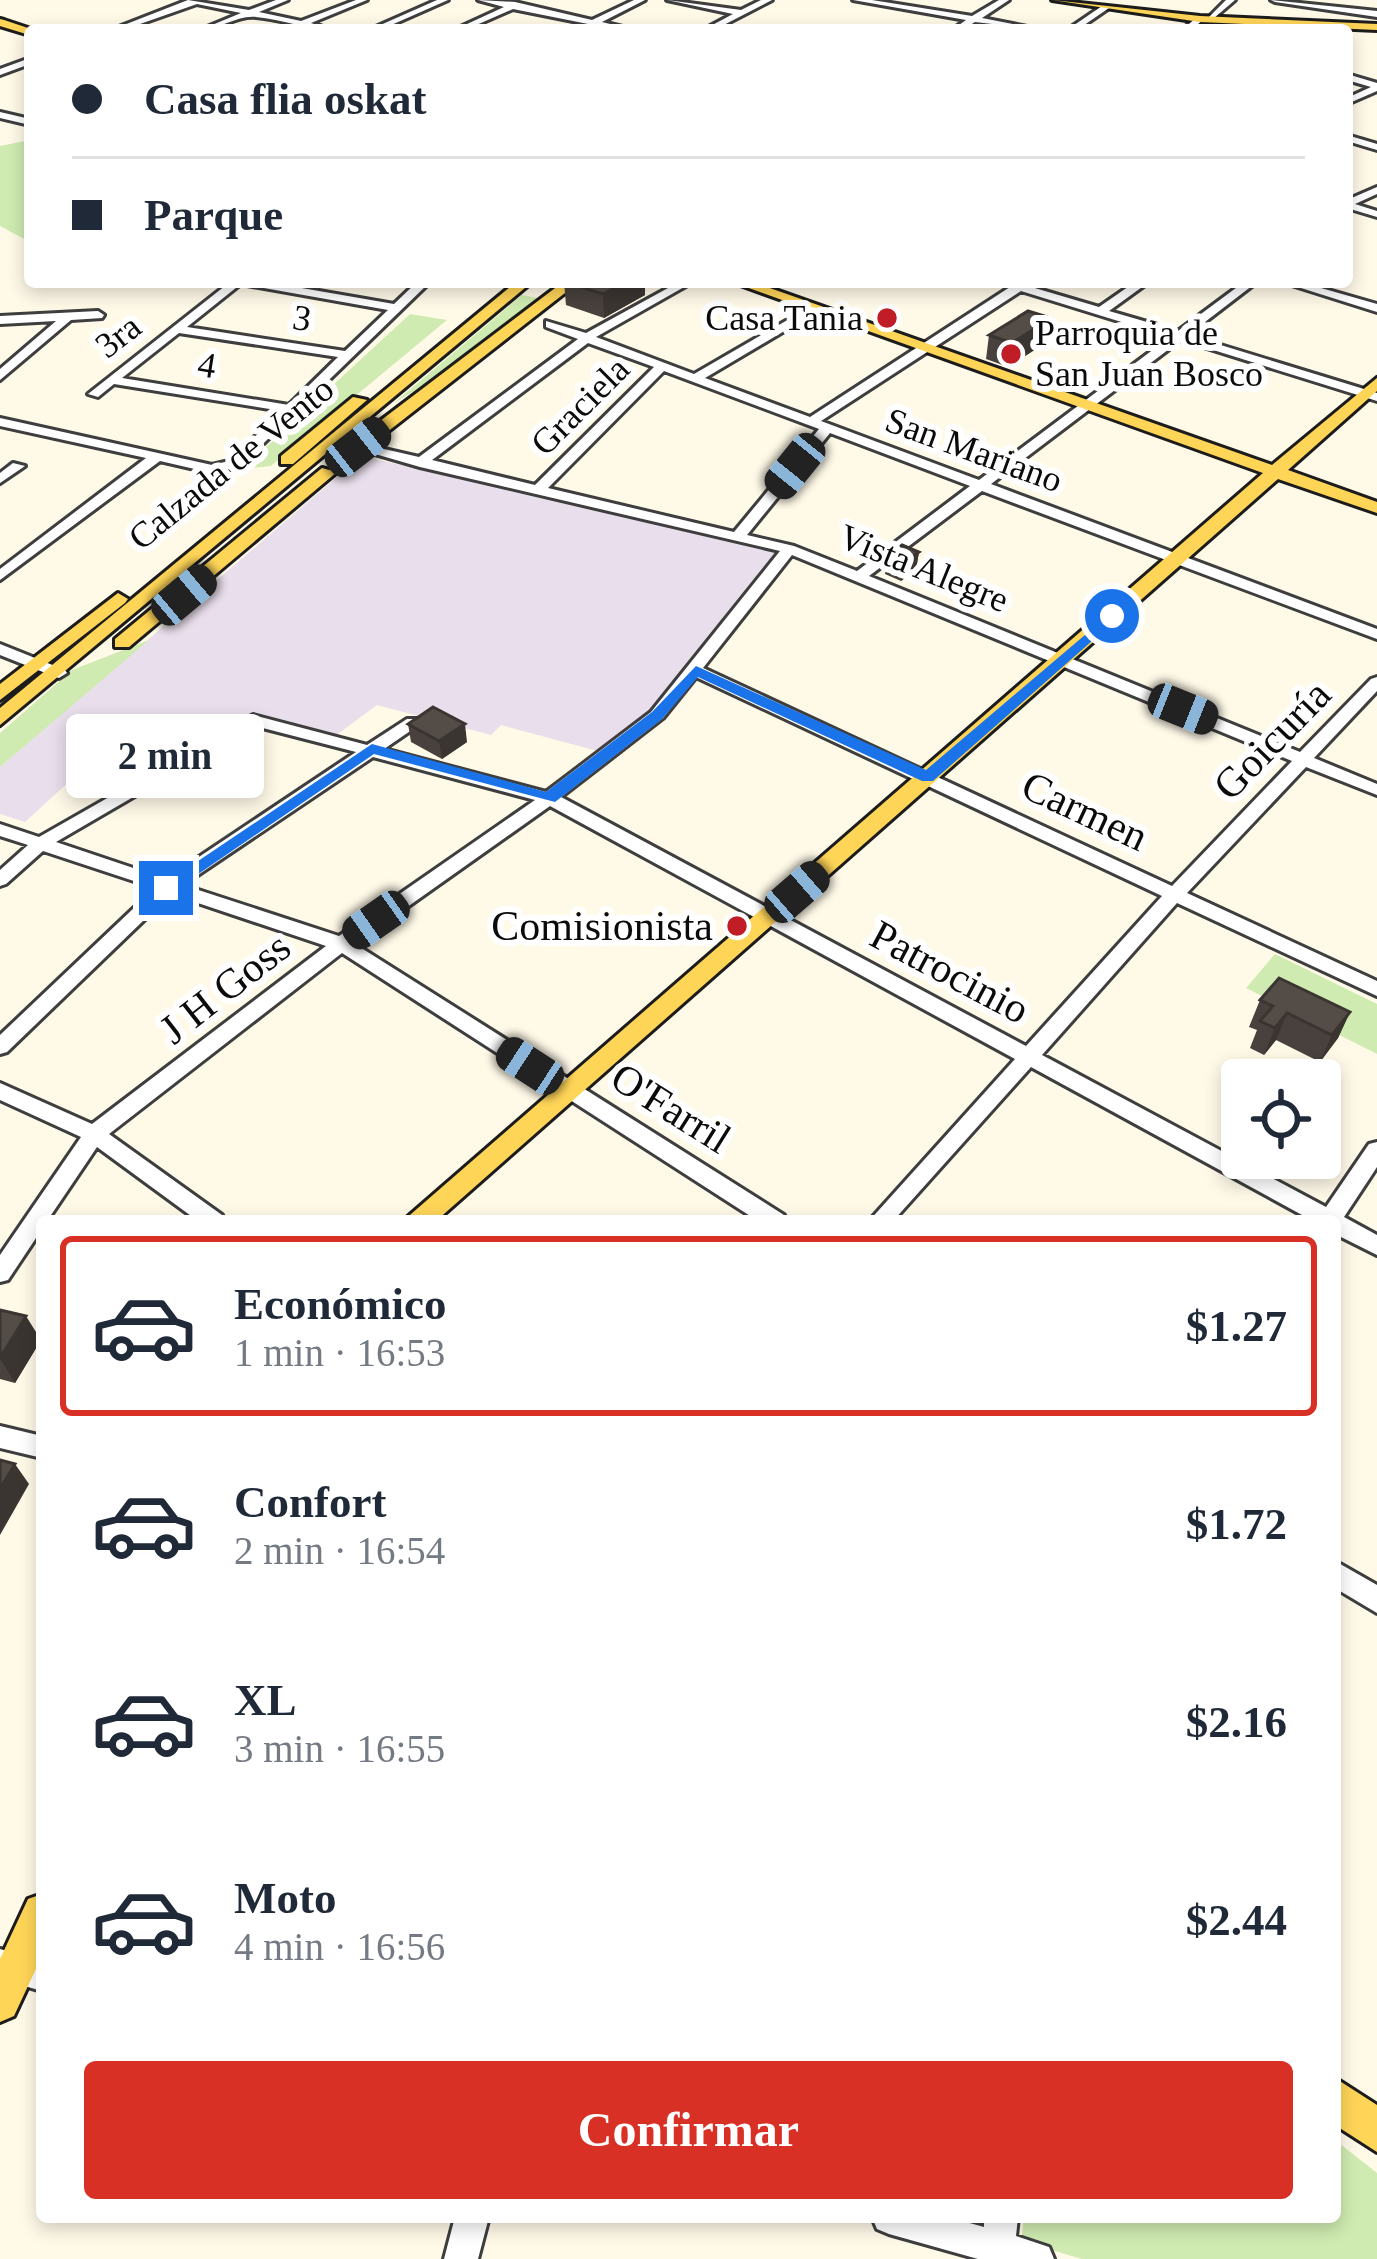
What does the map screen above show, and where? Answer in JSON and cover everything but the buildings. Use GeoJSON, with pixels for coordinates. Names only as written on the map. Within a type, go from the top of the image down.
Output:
{"type":"FeatureCollection","features":[{"type":"Feature","properties":{"kind":"main road"},"geometry":{"type":"LineString","coordinates":[[1057,0],[1110,4]]}},
{"type":"Feature","properties":{"kind":"main road"},"geometry":{"type":"LineString","coordinates":[[1081,0],[1206,17],[1307,24]]}},
{"type":"Feature","properties":{"kind":"main road"},"geometry":{"type":"LineString","coordinates":[[1206,17],[1230,24]]}},
{"type":"Feature","properties":{"kind":"main road","name":"Calzada de Vento"},"geometry":{"type":"LineString","coordinates":[[0,718],[48,669],[269,474],[495,288]]}},
{"type":"Feature","properties":{"kind":"main road","name":"Calzada de Vento"},"geometry":{"type":"LineString","coordinates":[[48,669],[336,444],[518,288]]}},
{"type":"Feature","properties":{"kind":"main road","name":"Calzada de Vento"},"geometry":{"type":"LineString","coordinates":[[0,694],[48,669],[116,648],[564,288]]}},
{"type":"Feature","properties":{"kind":"main road"},"geometry":{"type":"LineString","coordinates":[[756,288],[1377,508]]}},
{"type":"Feature","properties":{"kind":"main road"},"geometry":{"type":"LineString","coordinates":[[269,474],[336,444],[445,381]]}},
{"type":"Feature","properties":{"kind":"main road"},"geometry":{"type":"LineString","coordinates":[[424,1215],[1272,472],[1373,391]]}},
{"type":"Feature","properties":{"kind":"main road"},"geometry":{"type":"LineString","coordinates":[[14,1978],[36,1927]]}},
{"type":"Feature","properties":{"kind":"main road"},"geometry":{"type":"LineString","coordinates":[[1341,2104],[1377,2131]]}},
{"type":"Feature","properties":{"kind":"street"},"geometry":{"type":"LineString","coordinates":[[131,24],[196,0],[302,24],[363,0]]}},
{"type":"Feature","properties":{"kind":"street"},"geometry":{"type":"LineString","coordinates":[[220,24],[284,0]]}},
{"type":"Feature","properties":{"kind":"street"},"geometry":{"type":"LineString","coordinates":[[387,24],[444,0]]}},
{"type":"Feature","properties":{"kind":"street"},"geometry":{"type":"LineString","coordinates":[[482,0],[602,24]]}},
{"type":"Feature","properties":{"kind":"street"},"geometry":{"type":"LineString","coordinates":[[472,24],[527,0]]}},
{"type":"Feature","properties":{"kind":"street"},"geometry":{"type":"LineString","coordinates":[[589,24],[641,0]]}},
{"type":"Feature","properties":{"kind":"street"},"geometry":{"type":"LineString","coordinates":[[671,0],[742,13]]}},
{"type":"Feature","properties":{"kind":"street"},"geometry":{"type":"LineString","coordinates":[[719,24],[768,0]]}},
{"type":"Feature","properties":{"kind":"street"},"geometry":{"type":"LineString","coordinates":[[857,0],[1008,24]]}},
{"type":"Feature","properties":{"kind":"street"},"geometry":{"type":"LineString","coordinates":[[966,24],[1005,0]]}},
{"type":"Feature","properties":{"kind":"street"},"geometry":{"type":"LineString","coordinates":[[1195,24],[1231,0]]}},
{"type":"Feature","properties":{"kind":"street"},"geometry":{"type":"LineString","coordinates":[[1275,0],[1365,15],[1377,32]]}},
{"type":"Feature","properties":{"kind":"street"},"geometry":{"type":"LineString","coordinates":[[1307,24],[1340,0]]}},
{"type":"Feature","properties":{"kind":"street"},"geometry":{"type":"LineString","coordinates":[[1080,24],[1110,4]]}},
{"type":"Feature","properties":{"kind":"street","name":"3ra"},"geometry":{"type":"LineString","coordinates":[[94,394],[229,288]]}},
{"type":"Feature","properties":{"kind":"street"},"geometry":{"type":"LineString","coordinates":[[281,288],[396,308]]}},
{"type":"Feature","properties":{"kind":"street"},"geometry":{"type":"LineString","coordinates":[[0,422],[212,469],[234,464],[418,288]]}},
{"type":"Feature","properties":{"kind":"street"},"geometry":{"type":"LineString","coordinates":[[426,458],[588,338],[676,288]]}},
{"type":"Feature","properties":{"kind":"street"},"geometry":{"type":"LineString","coordinates":[[811,422],[1011,288]]}},
{"type":"Feature","properties":{"kind":"street"},"geometry":{"type":"LineString","coordinates":[[1029,288],[1373,391]]}},
{"type":"Feature","properties":{"kind":"street"},"geometry":{"type":"LineString","coordinates":[[1101,311],[1134,288]]}},
{"type":"Feature","properties":{"kind":"street"},"geometry":{"type":"LineString","coordinates":[[860,576],[1243,288]]}},
{"type":"Feature","properties":{"kind":"street"},"geometry":{"type":"LineString","coordinates":[[1309,288],[1377,308]]}},
{"type":"Feature","properties":{"kind":"street","name":"Graciela"},"geometry":{"type":"LineString","coordinates":[[696,378],[814,309]]}},
{"type":"Feature","properties":{"kind":"street"},"geometry":{"type":"LineString","coordinates":[[0,320],[98,315]]}},
{"type":"Feature","properties":{"kind":"street"},"geometry":{"type":"LineString","coordinates":[[0,376],[67,317]]}},
{"type":"Feature","properties":{"kind":"street","name":"San Mariano"},"geometry":{"type":"LineString","coordinates":[[550,324],[1377,634]]}},
{"type":"Feature","properties":{"kind":"street","name":"3"},"geometry":{"type":"LineString","coordinates":[[176,328],[348,355]]}},
{"type":"Feature","properties":{"kind":"street","name":"Graciela"},"geometry":{"type":"LineString","coordinates":[[539,489],[663,365]]}},
{"type":"Feature","properties":{"kind":"street","name":"4"},"geometry":{"type":"LineString","coordinates":[[112,380],[292,409]]}},
{"type":"Feature","properties":{"kind":"street"},"geometry":{"type":"LineString","coordinates":[[737,536],[826,428]]}},
{"type":"Feature","properties":{"kind":"street","name":"Vista Alegre"},"geometry":{"type":"LineString","coordinates":[[368,450],[426,458],[789,550],[1377,790]]}},
{"type":"Feature","properties":{"kind":"street"},"geometry":{"type":"LineString","coordinates":[[0,576],[157,457]]}},
{"type":"Feature","properties":{"kind":"street"},"geometry":{"type":"LineString","coordinates":[[0,479],[18,466]]}},
{"type":"Feature","properties":{"kind":"street","name":"J H Goss"},"geometry":{"type":"LineString","coordinates":[[39,1215],[94,1134],[341,944],[657,716],[789,550]]}},
{"type":"Feature","properties":{"kind":"street"},"geometry":{"type":"LineString","coordinates":[[0,649],[48,669]]}},
{"type":"Feature","properties":{"kind":"street","name":"Carmen"},"geometry":{"type":"LineString","coordinates":[[696,671],[1377,989]]}},
{"type":"Feature","properties":{"kind":"street","name":"Goicuría"},"geometry":{"type":"LineString","coordinates":[[885,1215],[1175,894],[1377,682]]}},
{"type":"Feature","properties":{"kind":"street","name":"Patrocinio"},"geometry":{"type":"LineString","coordinates":[[40,844],[253,720],[549,798],[1320,1215]]}},
{"type":"Feature","properties":{"kind":"street"},"geometry":{"type":"LineString","coordinates":[[0,1047],[166,888],[412,722]]}},
{"type":"Feature","properties":{"kind":"street","name":"O'Farril"},"geometry":{"type":"LineString","coordinates":[[0,830],[341,944],[766,1215]]}},
{"type":"Feature","properties":{"kind":"street"},"geometry":{"type":"LineString","coordinates":[[0,880],[40,844]]}},
{"type":"Feature","properties":{"kind":"street"},"geometry":{"type":"LineString","coordinates":[[0,1091],[94,1134],[206,1215]]}},
{"type":"Feature","properties":{"kind":"street"},"geometry":{"type":"LineString","coordinates":[[1335,1215],[1377,1150]]}},
{"type":"Feature","properties":{"kind":"street","name":"J H Goss"},"geometry":{"type":"LineString","coordinates":[[0,1273],[36,1220]]}},
{"type":"Feature","properties":{"kind":"street","name":"Patrocinio"},"geometry":{"type":"LineString","coordinates":[[1341,1226],[1377,1246]]}},
{"type":"Feature","properties":{"kind":"street"},"geometry":{"type":"LineString","coordinates":[[0,1436],[36,1445]]}},
{"type":"Feature","properties":{"kind":"street"},"geometry":{"type":"LineString","coordinates":[[1341,1577],[1377,1600]]}},
{"type":"Feature","properties":{"kind":"street"},"geometry":{"type":"LineString","coordinates":[[461,2259],[470,2223]]}},
{"type":"Feature","properties":{"kind":"street"},"geometry":{"type":"LineString","coordinates":[[917,2223],[999,2241],[1037,2259]]}},
{"type":"Feature","properties":{"kind":"shaded area"},"geometry":{"type":"Polygon","coordinates":[[[361,456],[769,547],[776,554],[653,713],[601,752],[501,725],[491,735],[377,705],[331,739],[253,720],[195,754],[123,732],[25,822],[0,814],[0,767],[361,456]]]}},
{"type":"Feature","properties":{"kind":"green space"},"geometry":{"type":"Polygon","coordinates":[[[24,141],[24,239],[0,226],[0,146],[24,141]]]}},
{"type":"Feature","properties":{"kind":"green space"},"geometry":{"type":"Polygon","coordinates":[[[522,295],[538,298],[440,376],[394,403],[522,295]]]}},
{"type":"Feature","properties":{"kind":"green space"},"geometry":{"type":"Polygon","coordinates":[[[410,314],[447,320],[271,466],[242,469],[410,314]]]}},
{"type":"Feature","properties":{"kind":"green space"},"geometry":{"type":"Polygon","coordinates":[[[149,640],[0,767],[0,733],[72,670],[149,640]]]}},
{"type":"Feature","properties":{"kind":"green space"},"geometry":{"type":"Polygon","coordinates":[[[1275,954],[1377,1004],[1377,1054],[1246,988],[1275,954]]]}},
{"type":"Feature","properties":{"kind":"green space"},"geometry":{"type":"Polygon","coordinates":[[[1341,2145],[1377,2173],[1377,2259],[1082,2259],[1031,2244],[1022,2235],[1023,2223],[1341,2223],[1341,2145]]]}},
{"type":"Feature","properties":{"kind":"place","name":"Casa Tania"},"geometry":{"type":"Point","coordinates":[887,318]}},
{"type":"Feature","properties":{"kind":"place","name":"Parroquia de San Juan Bosco"},"geometry":{"type":"Point","coordinates":[1011,354]}},
{"type":"Feature","properties":{"kind":"place","name":"Comisionista"},"geometry":{"type":"Point","coordinates":[737,926]}},
{"type":"Feature","properties":{"kind":"route"},"geometry":{"type":"LineString","coordinates":[[166,888],[372,749],[549,798],[657,716],[696,671],[928,777],[1112,616]]}}]}
